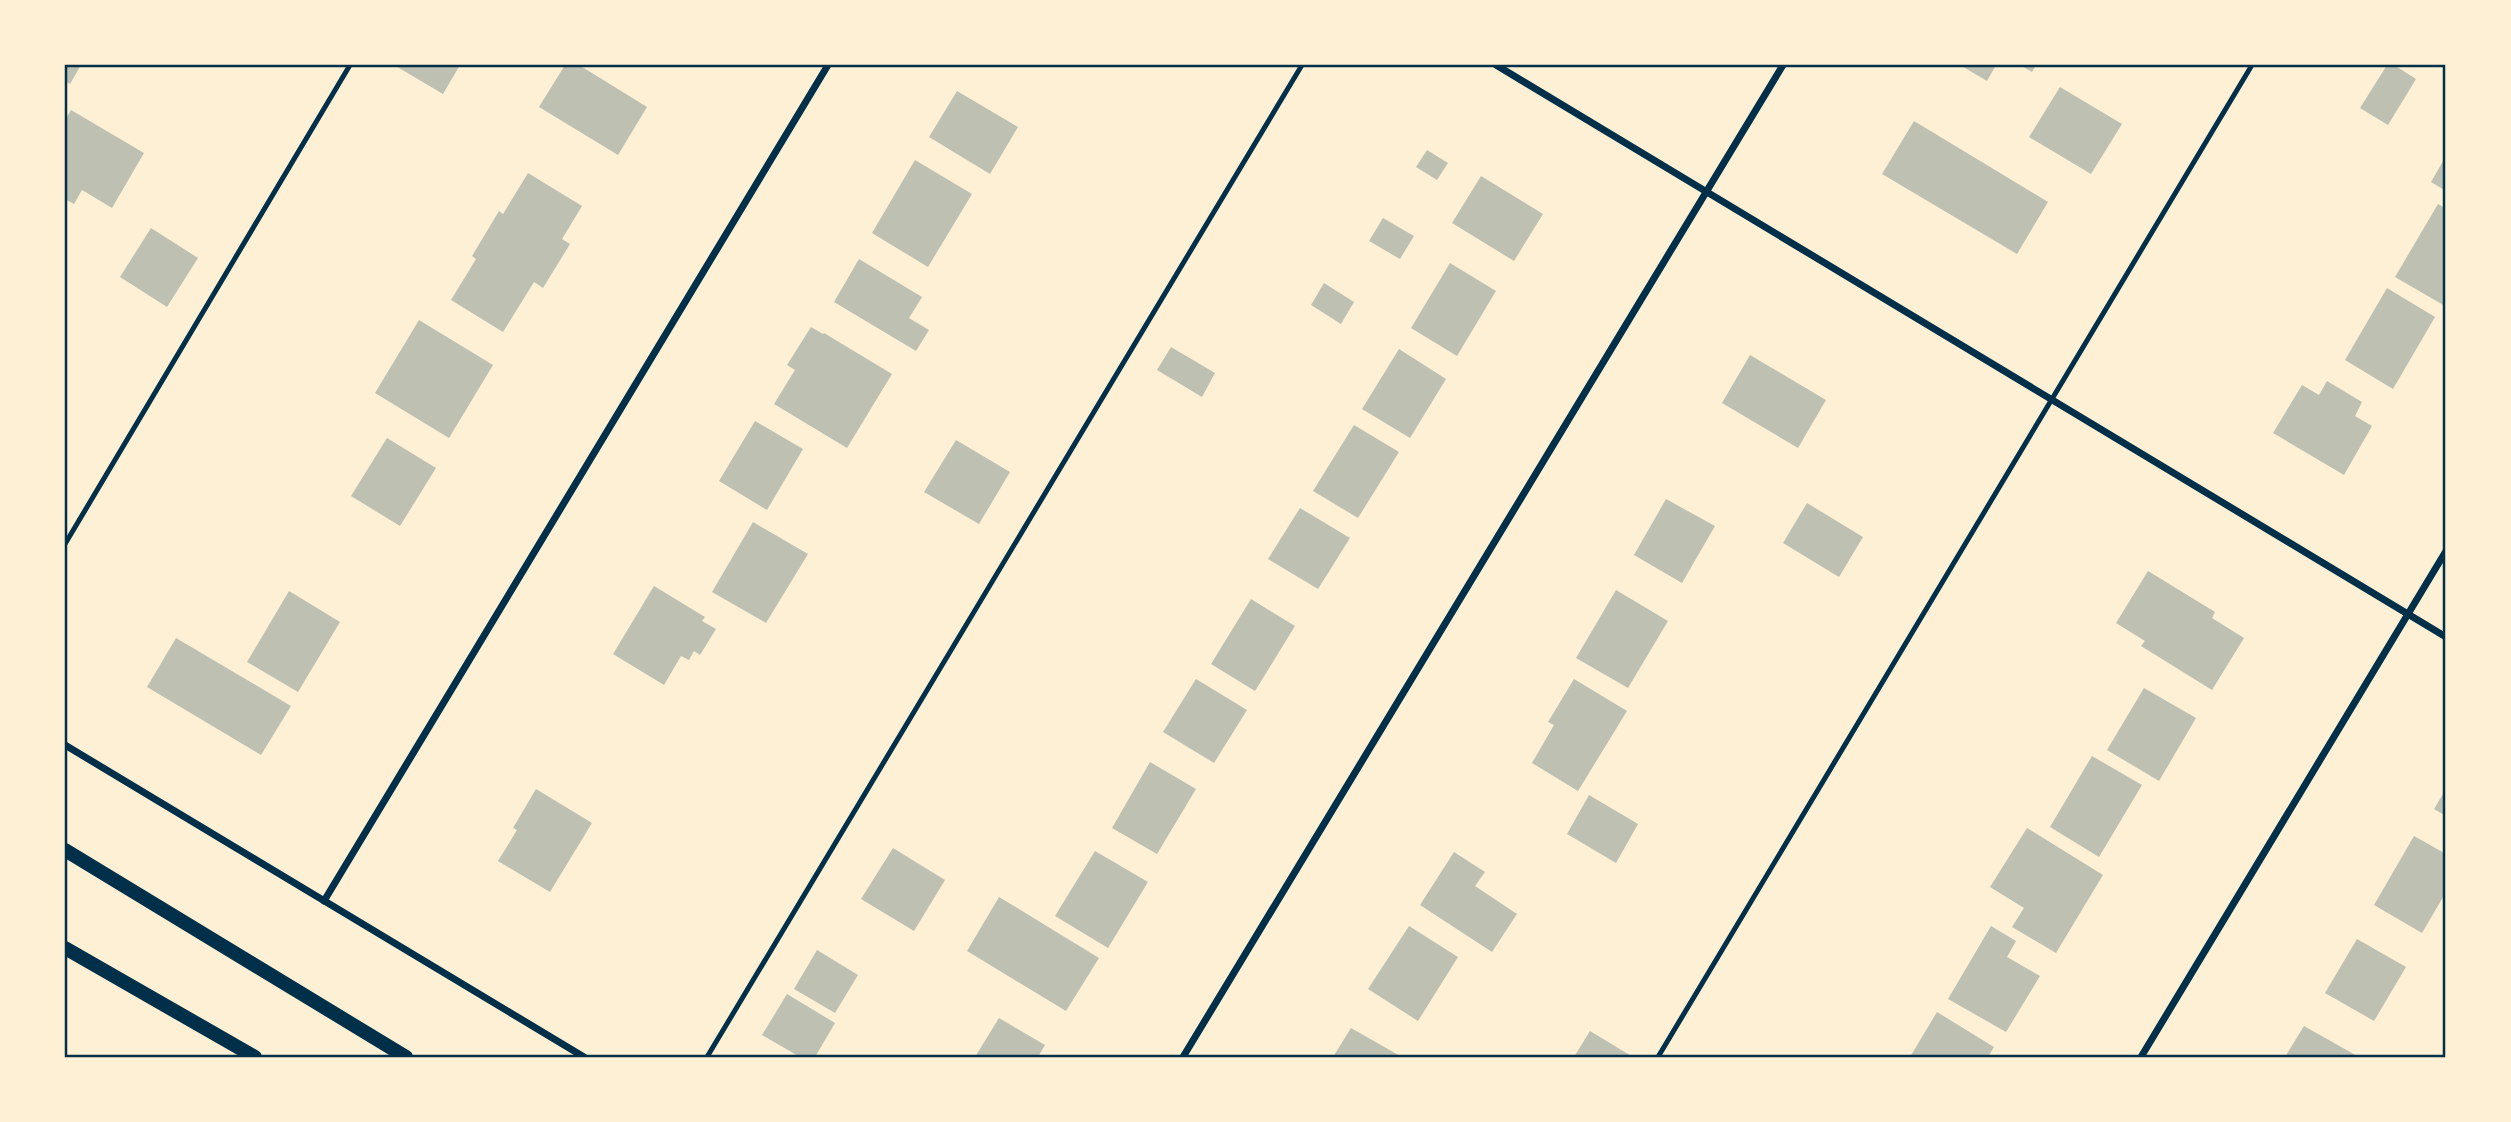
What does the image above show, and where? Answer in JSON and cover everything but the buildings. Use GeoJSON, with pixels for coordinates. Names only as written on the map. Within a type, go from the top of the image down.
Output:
{"type":"FeatureCollection","features":[{"type":"Feature","properties":{"kind":"main road"},"geometry":{"type":"LineString","coordinates":[[65,850],[406,1057]]}},
{"type":"Feature","properties":{"kind":"main road"},"geometry":{"type":"LineString","coordinates":[[65,948],[255,1057]]}},
{"type":"Feature","properties":{"kind":"street"},"geometry":{"type":"LineString","coordinates":[[324,901],[828,65]]}},
{"type":"Feature","properties":{"kind":"street"},"geometry":{"type":"LineString","coordinates":[[1496,65],[2446,636]]}},
{"type":"Feature","properties":{"kind":"street"},"geometry":{"type":"LineString","coordinates":[[1183,1057],[1783,65]]}},
{"type":"Feature","properties":{"kind":"street"},"geometry":{"type":"LineString","coordinates":[[2141,1057],[2446,551]]}},
{"type":"Feature","properties":{"kind":"street"},"geometry":{"type":"LineString","coordinates":[[65,745],[584,1057]]}},
{"type":"Feature","properties":{"kind":"lane"},"geometry":{"type":"LineString","coordinates":[[65,544],[350,65]]}},
{"type":"Feature","properties":{"kind":"lane"},"geometry":{"type":"LineString","coordinates":[[707,1057],[1302,65]]}},
{"type":"Feature","properties":{"kind":"lane"},"geometry":{"type":"LineString","coordinates":[[1658,1057],[2252,65]]}}]}
